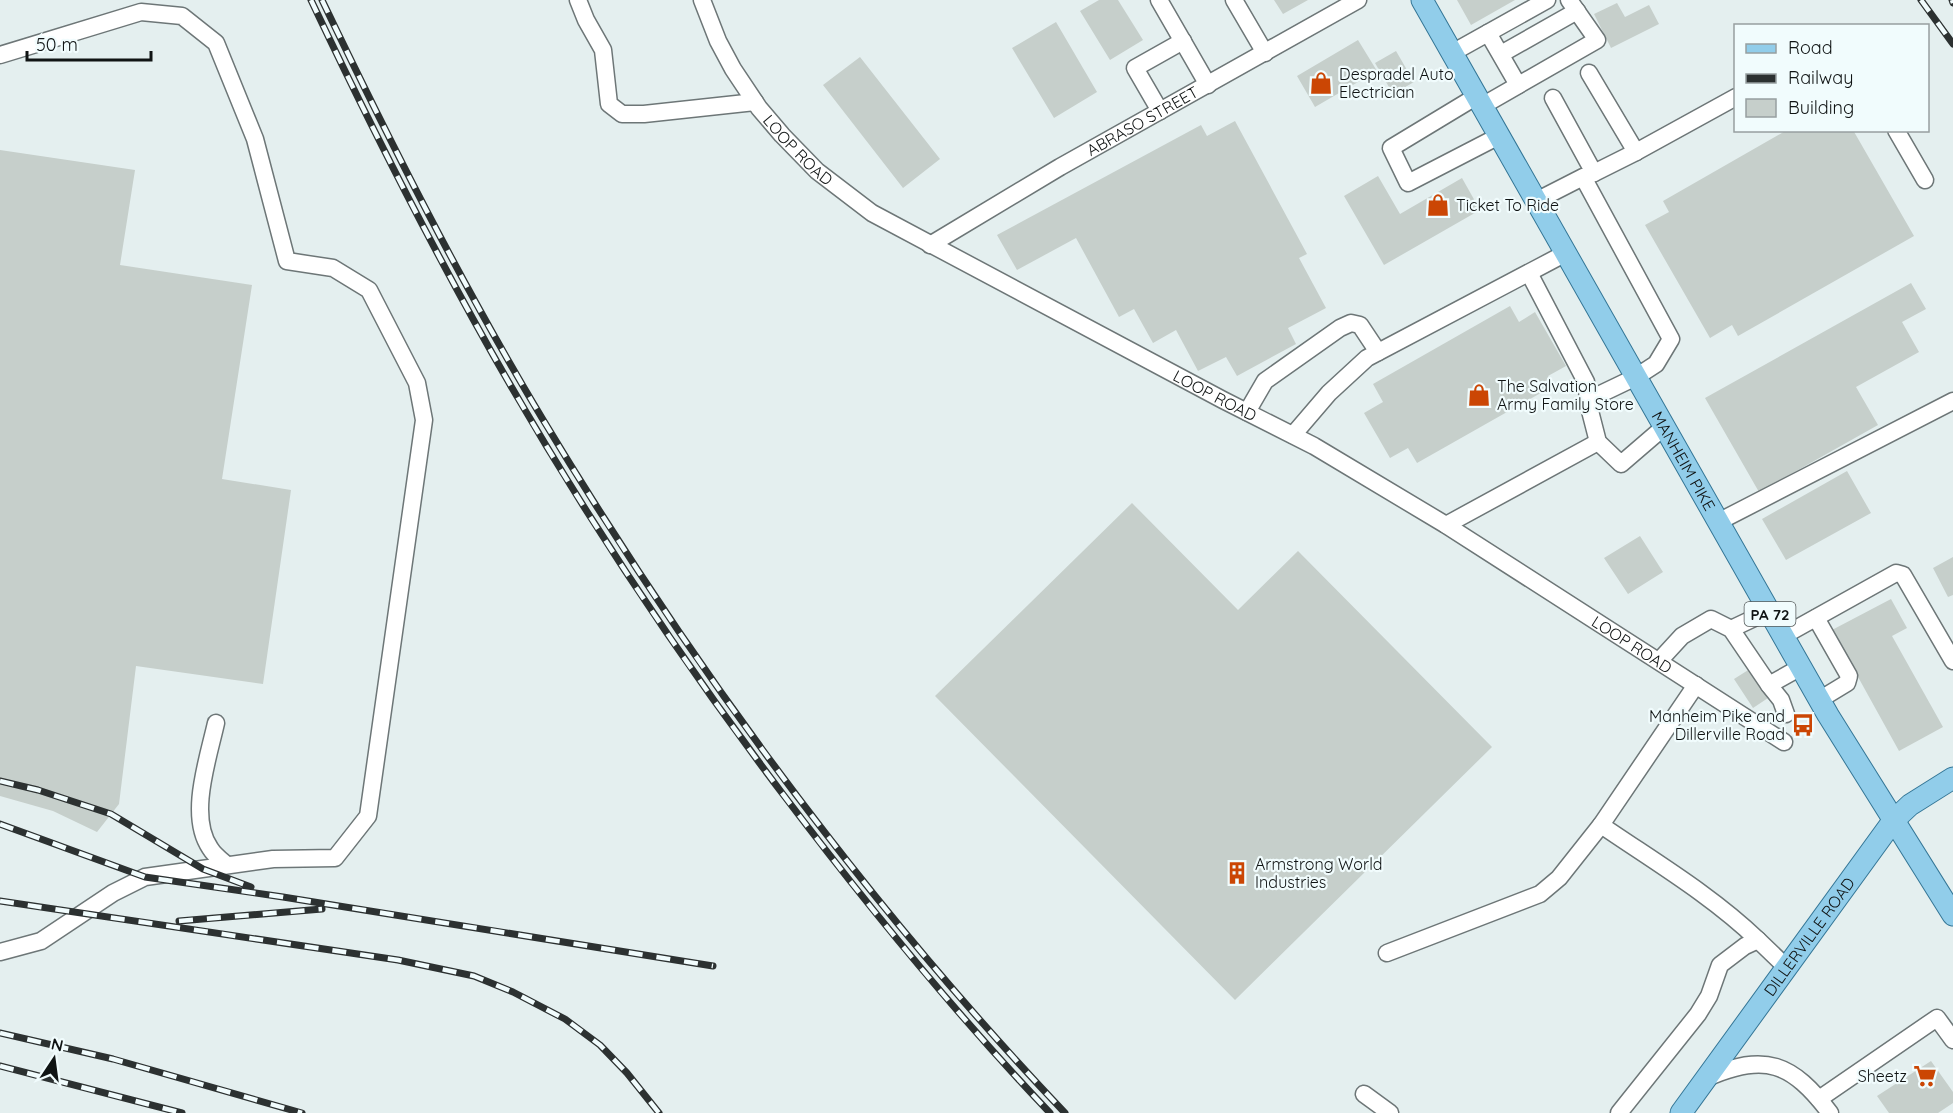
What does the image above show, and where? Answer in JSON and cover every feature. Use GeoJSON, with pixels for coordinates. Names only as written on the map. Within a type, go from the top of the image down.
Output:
{"type":"FeatureCollection","features":[{"type":"Feature","properties":{"kind":"main road","name":"MANHEIM PIKE"},"geometry":{"type":"LineString","coordinates":[[1422,0],[1819,700],[1953,915]]}},
{"type":"Feature","properties":{"kind":"main road","name":"DILLERVILLE ROAD"},"geometry":{"type":"LineString","coordinates":[[1681,1113],[1893,821],[1910,805],[1953,778]]}},
{"type":"Feature","properties":{"kind":"street"},"geometry":{"type":"LineString","coordinates":[[578,0],[603,50],[609,104],[622,114],[644,114],[755,102]]}},
{"type":"Feature","properties":{"kind":"street","name":"LOOP ROAD"},"geometry":{"type":"LineString","coordinates":[[702,0],[718,41],[755,102],[782,135],[817,171],[872,213],[1293,435],[1446,525],[1784,742]]}},
{"type":"Feature","properties":{"kind":"street"},"geometry":{"type":"LineString","coordinates":[[1159,0],[1208,85]]}},
{"type":"Feature","properties":{"kind":"street"},"geometry":{"type":"LineString","coordinates":[[1234,0],[1265,53]]}},
{"type":"Feature","properties":{"kind":"street","name":"ABRASO STREET"},"geometry":{"type":"LineString","coordinates":[[930,245],[1060,167],[1358,0]]}},
{"type":"Feature","properties":{"kind":"street"},"geometry":{"type":"LineString","coordinates":[[1452,53],[1547,0]]}},
{"type":"Feature","properties":{"kind":"street"},"geometry":{"type":"LineString","coordinates":[[1499,136],[1408,183],[1391,148],[1480,101],[1518,85],[1596,40],[1573,6],[1501,54]]}},
{"type":"Feature","properties":{"kind":"street"},"geometry":{"type":"LineString","coordinates":[[0,55],[141,12],[182,16],[216,43],[255,139],[287,261],[333,268],[369,290],[417,383],[424,420],[368,816],[335,858],[273,859],[144,877],[112,893],[41,941],[0,952]]}},
{"type":"Feature","properties":{"kind":"street"},"geometry":{"type":"LineString","coordinates":[[1488,33],[1518,85]]}},
{"type":"Feature","properties":{"kind":"street"},"geometry":{"type":"LineString","coordinates":[[1160,111],[1135,68],[1183,41]]}},
{"type":"Feature","properties":{"kind":"street"},"geometry":{"type":"LineString","coordinates":[[1589,73],[1636,152]]}},
{"type":"Feature","properties":{"kind":"street"},"geometry":{"type":"LineString","coordinates":[[1553,98],[1671,339],[1656,364],[1636,377],[1588,400]]}},
{"type":"Feature","properties":{"kind":"street"},"geometry":{"type":"LineString","coordinates":[[1536,201],[1636,152],[1734,98]]}},
{"type":"Feature","properties":{"kind":"street"},"geometry":{"type":"LineString","coordinates":[[1897,132],[1925,180]]}},
{"type":"Feature","properties":{"kind":"street"},"geometry":{"type":"LineString","coordinates":[[1293,435],[1329,393],[1367,357],[1566,253]]}},
{"type":"Feature","properties":{"kind":"street"},"geometry":{"type":"LineString","coordinates":[[1529,273],[1586,382],[1588,400],[1599,442],[1621,464],[1664,427]]}},
{"type":"Feature","properties":{"kind":"street"},"geometry":{"type":"LineString","coordinates":[[1247,412],[1265,381],[1340,328],[1351,323],[1360,325],[1378,352]]}},
{"type":"Feature","properties":{"kind":"street"},"geometry":{"type":"LineString","coordinates":[[1718,522],[1953,401]]}},
{"type":"Feature","properties":{"kind":"street"},"geometry":{"type":"LineString","coordinates":[[1446,525],[1599,442]]}},
{"type":"Feature","properties":{"kind":"street"},"geometry":{"type":"LineString","coordinates":[[1783,636],[1896,573],[1903,575],[1953,661]]}},
{"type":"Feature","properties":{"kind":"street"},"geometry":{"type":"LineString","coordinates":[[1731,629],[1769,611]]}},
{"type":"Feature","properties":{"kind":"street"},"geometry":{"type":"LineString","coordinates":[[1816,618],[1849,676],[1847,683],[1819,700]]}},
{"type":"Feature","properties":{"kind":"street"},"geometry":{"type":"LineString","coordinates":[[1659,661],[1683,636],[1711,619],[1731,629],[1781,700],[1786,714]]}},
{"type":"Feature","properties":{"kind":"street"},"geometry":{"type":"LineString","coordinates":[[1769,685],[1801,668]]}},
{"type":"Feature","properties":{"kind":"street"},"geometry":{"type":"LineString","coordinates":[[1387,953],[1540,894],[1559,878],[1601,825],[1696,685]]}},
{"type":"Feature","properties":{"kind":"street"},"geometry":{"type":"LineString","coordinates":[[216,723],[200,800],[200,824],[210,848],[227,865]]}},
{"type":"Feature","properties":{"kind":"street"},"geometry":{"type":"LineString","coordinates":[[1601,825],[1702,893],[1738,921],[1786,967]]}},
{"type":"Feature","properties":{"kind":"street"},"geometry":{"type":"LineString","coordinates":[[1619,1113],[1698,1014],[1709,996],[1720,965],[1745,945],[1758,940]]}},
{"type":"Feature","properties":{"kind":"street"},"geometry":{"type":"LineString","coordinates":[[1819,1098],[1938,1018],[1953,1040]]}},
{"type":"Feature","properties":{"kind":"street"},"geometry":{"type":"LineString","coordinates":[[1707,1078],[1748,1063],[1775,1065],[1797,1078],[1819,1098],[1830,1113]]}},
{"type":"Feature","properties":{"kind":"street"},"geometry":{"type":"LineString","coordinates":[[1364,1094],[1390,1113]]}},
{"type":"Feature","properties":{"kind":"building"},"geometry":{"type":"Polygon","coordinates":[[[1099,0],[1118,0],[1143,40],[1110,60],[1080,11],[1099,0]]]}},
{"type":"Feature","properties":{"kind":"building"},"geometry":{"type":"Polygon","coordinates":[[[1274,0],[1308,0],[1283,14],[1274,0]]]}},
{"type":"Feature","properties":{"kind":"building"},"geometry":{"type":"Polygon","coordinates":[[[1457,0],[1515,0],[1471,25],[1457,0]]]}},
{"type":"Feature","properties":{"kind":"building"},"geometry":{"type":"Polygon","coordinates":[[[1617,3],[1625,17],[1649,5],[1659,24],[1611,48],[1594,14],[1617,3]]]}},
{"type":"Feature","properties":{"kind":"building"},"geometry":{"type":"Polygon","coordinates":[[[1056,22],[1097,92],[1054,118],[1012,48],[1056,22]]]}},
{"type":"Feature","properties":{"kind":"building"},"geometry":{"type":"Polygon","coordinates":[[[1358,40],[1377,71],[1315,107],[1297,76],[1358,40]]]}},
{"type":"Feature","properties":{"kind":"building"},"geometry":{"type":"Polygon","coordinates":[[[1396,51],[1414,82],[1393,94],[1375,63],[1396,51]]]}},
{"type":"Feature","properties":{"kind":"building"},"geometry":{"type":"Polygon","coordinates":[[[860,57],[940,159],[903,188],[823,85],[860,57]]]}},
{"type":"Feature","properties":{"kind":"building"},"geometry":{"type":"Polygon","coordinates":[[[1235,121],[1307,254],[1299,258],[1326,308],[1288,328],[1296,344],[1237,376],[1226,357],[1198,371],[1176,330],[1153,343],[1134,309],[1119,317],[1076,238],[1017,270],[997,235],[1201,125],[1207,136],[1235,121]]]}},
{"type":"Feature","properties":{"kind":"building"},"geometry":{"type":"Polygon","coordinates":[[[1784,132],[1854,132],[1914,236],[1738,336],[1732,325],[1710,338],[1645,225],[1669,212],[1663,201],[1784,132]]]}},
{"type":"Feature","properties":{"kind":"building"},"geometry":{"type":"Polygon","coordinates":[[[0,150],[135,170],[120,265],[252,285],[222,479],[291,490],[263,684],[136,666],[119,804],[97,832],[53,811],[0,796],[0,150]]]}},
{"type":"Feature","properties":{"kind":"building"},"geometry":{"type":"Polygon","coordinates":[[[1378,176],[1400,214],[1462,178],[1480,210],[1384,265],[1344,196],[1378,176]]]}},
{"type":"Feature","properties":{"kind":"building"},"geometry":{"type":"Polygon","coordinates":[[[1911,283],[1926,309],[1902,322],[1919,352],[1856,387],[1878,425],[1759,492],[1705,398],[1911,283]]]}},
{"type":"Feature","properties":{"kind":"building"},"geometry":{"type":"Polygon","coordinates":[[[1510,306],[1519,322],[1535,312],[1566,366],[1548,376],[1553,386],[1417,463],[1408,448],[1390,458],[1364,413],[1383,402],[1373,384],[1510,306]]]}},
{"type":"Feature","properties":{"kind":"building"},"geometry":{"type":"Polygon","coordinates":[[[1847,471],[1871,513],[1786,560],[1762,519],[1847,471]]]}},
{"type":"Feature","properties":{"kind":"building","name":"Armstrong World Industries"},"geometry":{"type":"Polygon","coordinates":[[[1132,503],[1238,610],[1298,551],[1492,747],[1235,1000],[935,696],[1132,503]]]}},
{"type":"Feature","properties":{"kind":"building"},"geometry":{"type":"Polygon","coordinates":[[[1640,536],[1663,572],[1628,594],[1604,558],[1640,536]]]}},
{"type":"Feature","properties":{"kind":"building"},"geometry":{"type":"Polygon","coordinates":[[[1953,557],[1953,595],[1948,597],[1933,568],[1953,557]]]}},
{"type":"Feature","properties":{"kind":"building"},"geometry":{"type":"Polygon","coordinates":[[[1891,599],[1907,628],[1892,636],[1943,727],[1899,751],[1832,630],[1891,599]]]}},
{"type":"Feature","properties":{"kind":"building"},"geometry":{"type":"Polygon","coordinates":[[[1753,667],[1771,696],[1753,708],[1734,679],[1753,667]]]}},
{"type":"Feature","properties":{"kind":"building","name":"Sheetz"},"geometry":{"type":"Polygon","coordinates":[[[1931,1061],[1953,1092],[1953,1103],[1938,1113],[1889,1113],[1877,1096],[1931,1061]]]}},
{"type":"Feature","properties":{"kind":"railway"},"geometry":{"type":"LineString","coordinates":[[311,0],[389,161],[473,319],[581,502],[658,620],[740,736],[846,876],[945,997],[1050,1113]]}},
{"type":"Feature","properties":{"kind":"railway"},"geometry":{"type":"LineString","coordinates":[[322,0],[400,159],[483,316],[599,511],[659,602],[721,692],[851,866],[991,1033],[1065,1113]]}},
{"type":"Feature","properties":{"kind":"railway"},"geometry":{"type":"LineString","coordinates":[[1921,0],[1953,44]]}},
{"type":"Feature","properties":{"kind":"railway"},"geometry":{"type":"LineString","coordinates":[[0,781],[38,790],[111,814],[203,869],[251,887]]}},
{"type":"Feature","properties":{"kind":"railway"},"geometry":{"type":"LineString","coordinates":[[0,824],[145,877],[713,966]]}},
{"type":"Feature","properties":{"kind":"railway"},"geometry":{"type":"LineString","coordinates":[[0,901],[398,960],[474,976],[513,992],[565,1019],[600,1045],[627,1073],[659,1113]]}},
{"type":"Feature","properties":{"kind":"railway"},"geometry":{"type":"LineString","coordinates":[[179,921],[322,909]]}},
{"type":"Feature","properties":{"kind":"railway"},"geometry":{"type":"LineString","coordinates":[[0,1033],[113,1059],[302,1113]]}},
{"type":"Feature","properties":{"kind":"railway"},"geometry":{"type":"LineString","coordinates":[[0,1066],[182,1113]]}},
{"type":"Feature","properties":{"kind":"place","name":"Despradel Auto Electrician"},"geometry":{"type":"Point","coordinates":[1321,83]}},
{"type":"Feature","properties":{"kind":"place","name":"Ticket To Ride"},"geometry":{"type":"Point","coordinates":[1438,205]}},
{"type":"Feature","properties":{"kind":"place","name":"The Salvation Army Family Store"},"geometry":{"type":"Point","coordinates":[1479,395]}},
{"type":"Feature","properties":{"kind":"place","name":"Manheim Pike and Dillerville Road"},"geometry":{"type":"Point","coordinates":[1803,725]}},
{"type":"Feature","properties":{"kind":"place","name":"Armstrong World Industries"},"geometry":{"type":"Point","coordinates":[1237,873]}},
{"type":"Feature","properties":{"kind":"place","name":"Sheetz"},"geometry":{"type":"Point","coordinates":[1925,1076]}}]}
